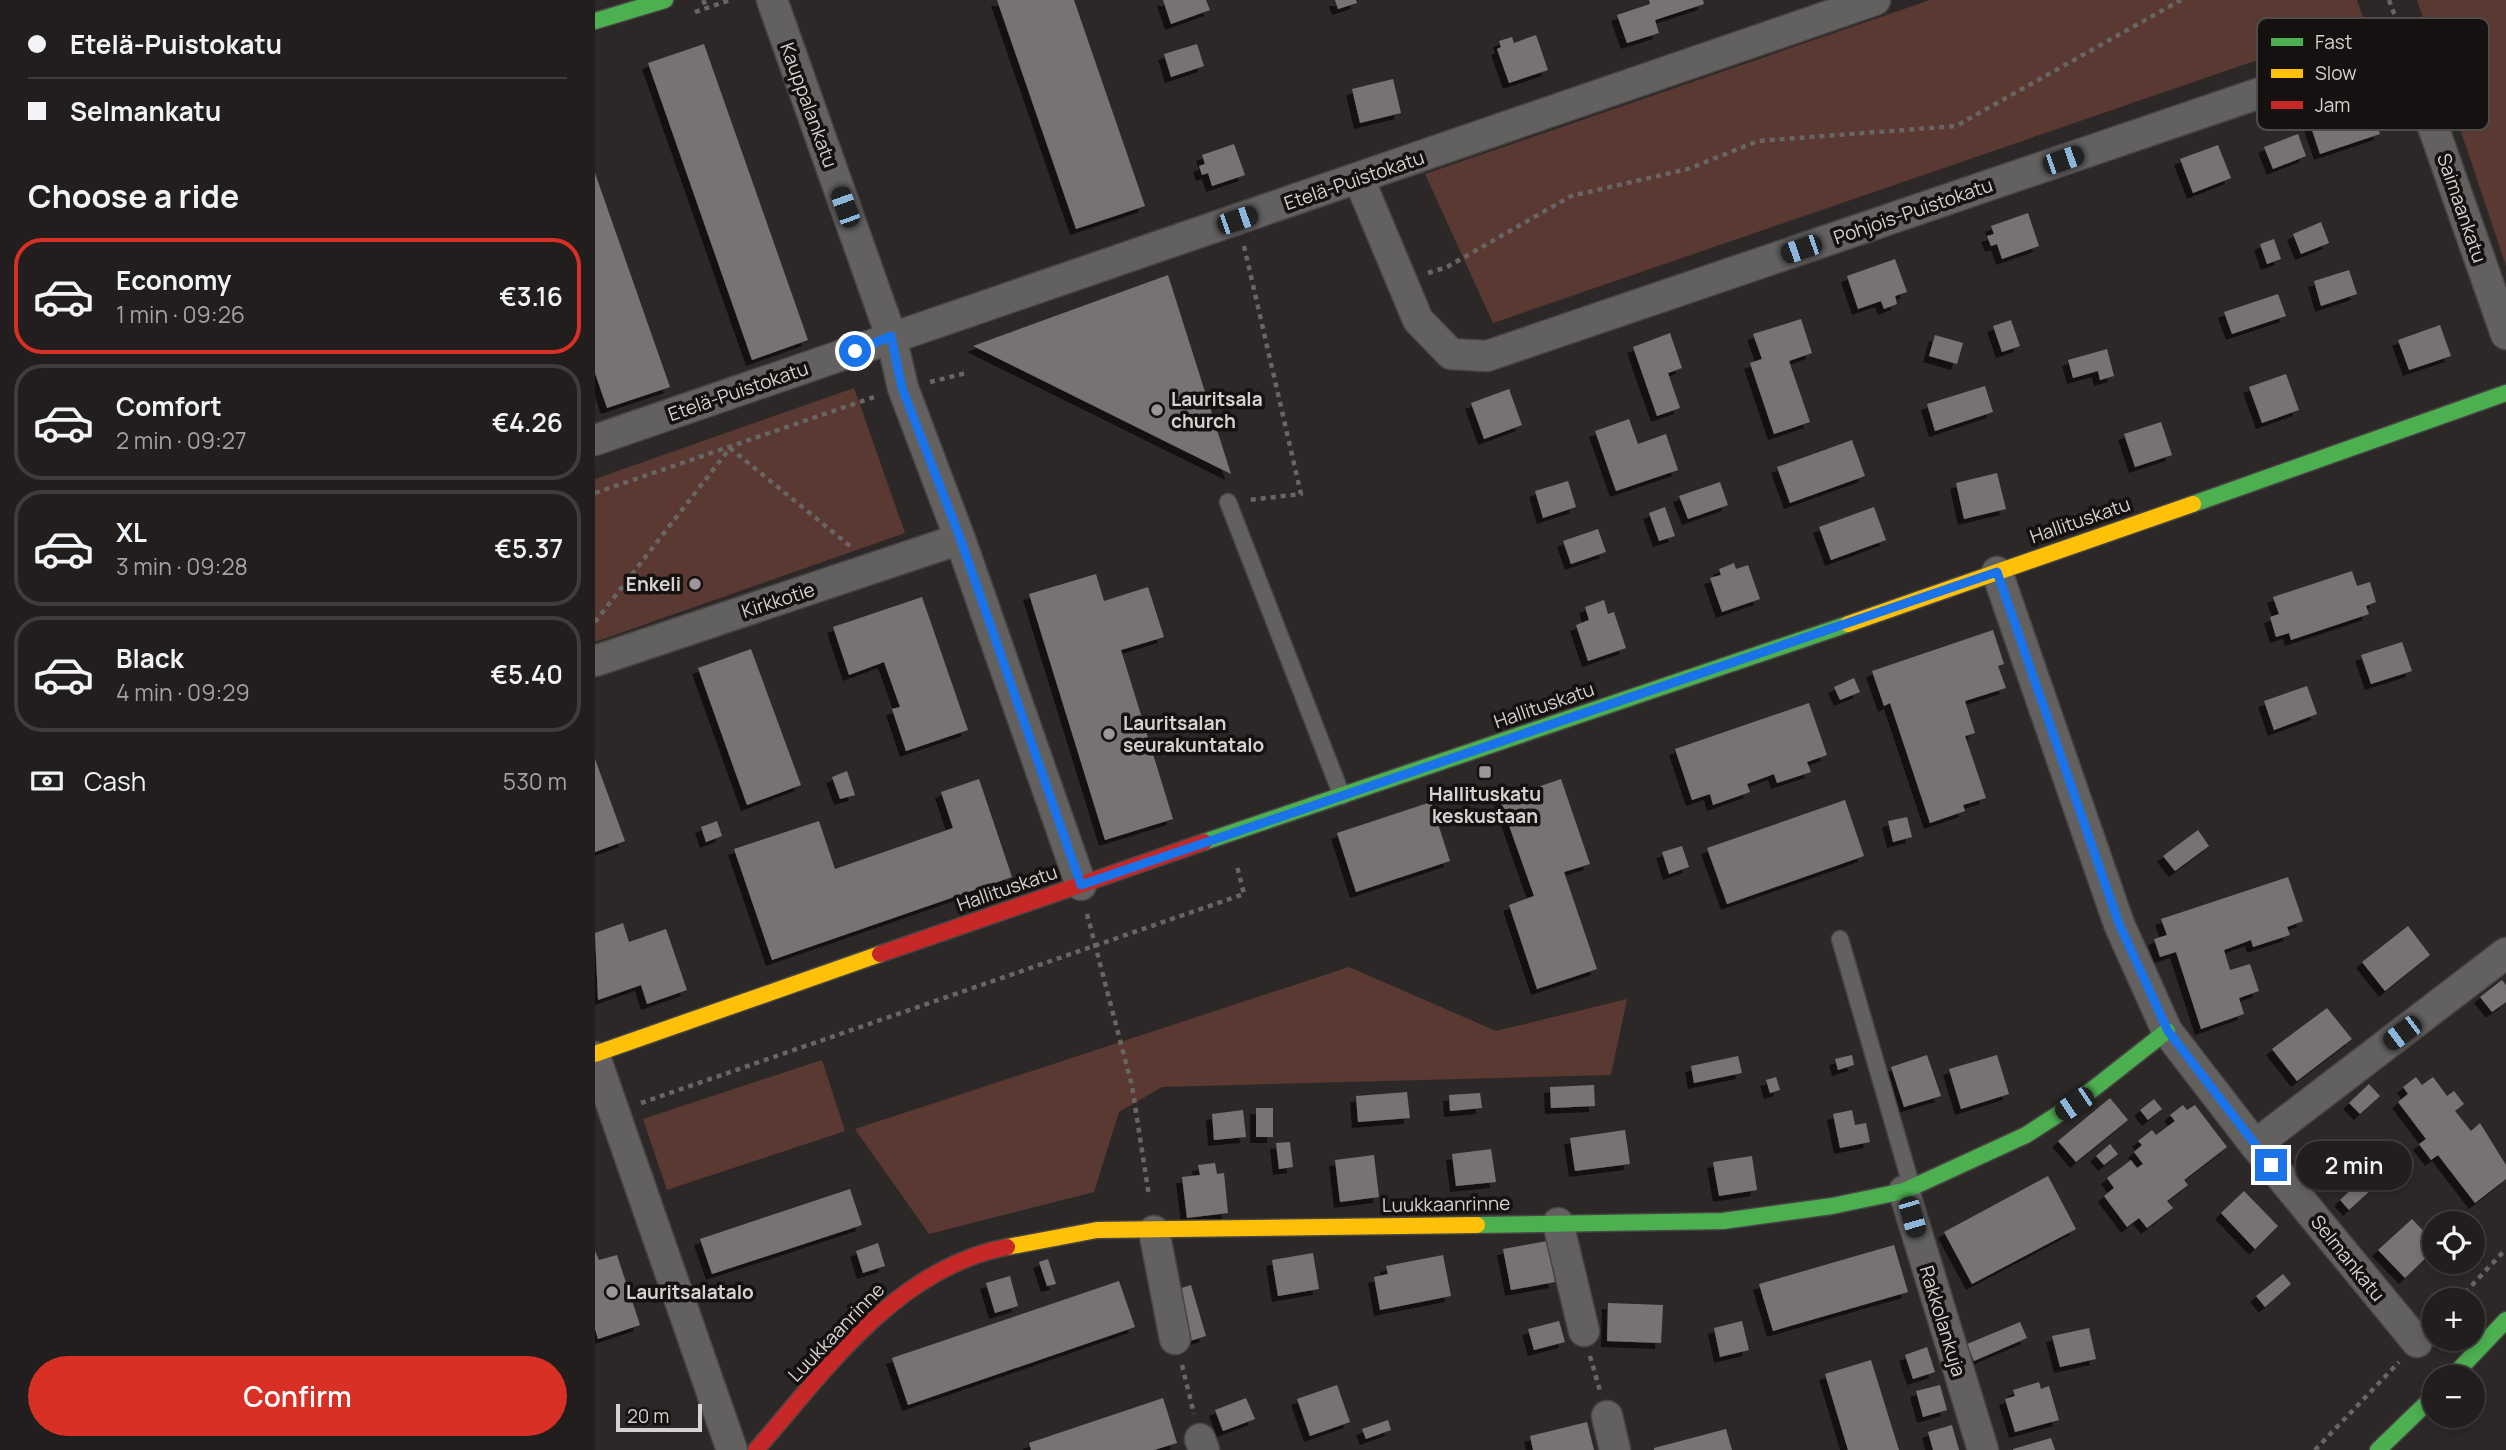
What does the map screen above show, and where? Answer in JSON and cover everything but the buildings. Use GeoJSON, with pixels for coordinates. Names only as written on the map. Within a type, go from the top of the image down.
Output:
{"type":"FeatureCollection","features":[{"type":"Feature","properties":{"kind":"street"},"geometry":{"type":"LineString","coordinates":[[595,21],[632,5],[665,0]]}},
{"type":"Feature","properties":{"kind":"street","name":"Kauppalankatu"},"geometry":{"type":"LineString","coordinates":[[772,0],[891,336],[902,388],[960,538],[1081,885]]}},
{"type":"Feature","properties":{"kind":"street","name":"Etelä-Puistokatu"},"geometry":{"type":"LineString","coordinates":[[595,440],[891,336],[1359,179],[1875,0]]}},
{"type":"Feature","properties":{"kind":"street","name":"Pohjois-Puistokatu"},"geometry":{"type":"LineString","coordinates":[[1359,179],[1418,320],[1451,354],[1487,356],[2257,94]]}},
{"type":"Feature","properties":{"kind":"street","name":"Saimaankatu"},"geometry":{"type":"LineString","coordinates":[[2434,130],[2506,334]]}},
{"type":"Feature","properties":{"kind":"street","name":"Hallituskatu"},"geometry":{"type":"LineString","coordinates":[[595,1056],[1081,885],[1997,572],[2506,393]]}},
{"type":"Feature","properties":{"kind":"street","name":"Kirkkotie"},"geometry":{"type":"LineString","coordinates":[[595,661],[960,538]]}},
{"type":"Feature","properties":{"kind":"street","name":"Selmankatu"},"geometry":{"type":"LineString","coordinates":[[1997,572],[2119,924],[2168,1031],[2255,1145],[2417,1342]]}},
{"type":"Feature","properties":{"kind":"street"},"geometry":{"type":"LineString","coordinates":[[2255,1145],[2506,953]]}},
{"type":"Feature","properties":{"kind":"street","name":"Luukkaanrinne"},"geometry":{"type":"LineString","coordinates":[[756,1450],[846,1347],[906,1290],[982,1252],[1097,1230],[1723,1221],[1832,1206],[1908,1189],[2026,1135],[2074,1104],[2168,1031]]}},
{"type":"Feature","properties":{"kind":"street"},"geometry":{"type":"LineString","coordinates":[[595,1056],[732,1450]]}},
{"type":"Feature","properties":{"kind":"street","name":"Rakkolankuja"},"geometry":{"type":"LineString","coordinates":[[1908,1189],[1983,1450]]}},
{"type":"Feature","properties":{"kind":"street"},"geometry":{"type":"LineString","coordinates":[[1558,1223],[1584,1331]]}},
{"type":"Feature","properties":{"kind":"street"},"geometry":{"type":"LineString","coordinates":[[1154,1231],[1175,1339]]}},
{"type":"Feature","properties":{"kind":"street"},"geometry":{"type":"LineString","coordinates":[[2463,1365],[2506,1320]]}},
{"type":"Feature","properties":{"kind":"street"},"geometry":{"type":"LineString","coordinates":[[2378,1450],[2422,1408]]}},
{"type":"Feature","properties":{"kind":"street"},"geometry":{"type":"LineString","coordinates":[[1607,1416],[1615,1450]]}},
{"type":"Feature","properties":{"kind":"lane"},"geometry":{"type":"LineString","coordinates":[[1228,502],[1342,796]]}},
{"type":"Feature","properties":{"kind":"lane"},"geometry":{"type":"LineString","coordinates":[[1840,939],[1908,1189]]}},
{"type":"Feature","properties":{"kind":"path"},"geometry":{"type":"LineString","coordinates":[[703,0],[707,8]]}},
{"type":"Feature","properties":{"kind":"path"},"geometry":{"type":"LineString","coordinates":[[1402,280],[1447,267],[1571,196],[1688,169],[1758,141],[1956,126],[2181,0]]}},
{"type":"Feature","properties":{"kind":"path"},"geometry":{"type":"LineString","coordinates":[[1228,502],[1301,494],[1237,220]]}},
{"type":"Feature","properties":{"kind":"path"},"geometry":{"type":"LineString","coordinates":[[595,494],[902,388],[966,373]]}},
{"type":"Feature","properties":{"kind":"path"},"geometry":{"type":"LineString","coordinates":[[730,449],[856,551]]}},
{"type":"Feature","properties":{"kind":"path"},"geometry":{"type":"LineString","coordinates":[[595,622],[730,449]]}},
{"type":"Feature","properties":{"kind":"path"},"geometry":{"type":"LineString","coordinates":[[615,1112],[1244,894],[1235,858]]}},
{"type":"Feature","properties":{"kind":"path"},"geometry":{"type":"LineString","coordinates":[[1081,885],[1132,1086],[1154,1231]]}},
{"type":"Feature","properties":{"kind":"path"},"geometry":{"type":"LineString","coordinates":[[2469,1288],[2506,1249]]}},
{"type":"Feature","properties":{"kind":"path"},"geometry":{"type":"LineString","coordinates":[[1584,1331],[1607,1416]]}},
{"type":"Feature","properties":{"kind":"path"},"geometry":{"type":"LineString","coordinates":[[1175,1339],[1202,1444]]}},
{"type":"Feature","properties":{"kind":"path"},"geometry":{"type":"LineString","coordinates":[[2315,1450],[2417,1342]]}},
{"type":"Feature","properties":{"kind":"shaded area"},"geometry":{"type":"Polygon","coordinates":[[[1930,0],[2357,0],[2363,18],[2257,18],[2257,60],[1493,323],[1425,174],[1930,0]]]}},
{"type":"Feature","properties":{"kind":"shaded area"},"geometry":{"type":"Polygon","coordinates":[[[2417,0],[2506,0],[2506,266],[2460,130],[2489,130],[2489,18],[2423,18],[2417,0]]]}},
{"type":"Feature","properties":{"kind":"shaded area"},"geometry":{"type":"Polygon","coordinates":[[[854,388],[905,533],[595,642],[595,479],[854,388]]]}},
{"type":"Feature","properties":{"kind":"shaded area"},"geometry":{"type":"Polygon","coordinates":[[[1349,967],[1496,1031],[1627,999],[1611,1075],[1162,1087],[1119,1112],[1094,1192],[929,1234],[855,1129],[1349,967]]]}},
{"type":"Feature","properties":{"kind":"shaded area"},"geometry":{"type":"Polygon","coordinates":[[[822,1060],[845,1131],[667,1190],[643,1119],[822,1060]]]}},
{"type":"Feature","properties":{"kind":"traffic: fast"},"geometry":{"type":"LineString","coordinates":[[595,21],[665,0]]}},
{"type":"Feature","properties":{"kind":"traffic: fast"},"geometry":{"type":"LineString","coordinates":[[2193,504],[2506,393]]}},
{"type":"Feature","properties":{"kind":"traffic: fast"},"geometry":{"type":"LineString","coordinates":[[1204,842],[1848,624]]}},
{"type":"Feature","properties":{"kind":"traffic: fast"},"geometry":{"type":"LineString","coordinates":[[1477,1225],[1723,1221],[1832,1206],[1904,1191],[2026,1135],[2074,1104],[2167,1031]]}},
{"type":"Feature","properties":{"kind":"traffic: fast"},"geometry":{"type":"LineString","coordinates":[[2463,1365],[2506,1320]]}},
{"type":"Feature","properties":{"kind":"traffic: fast"},"geometry":{"type":"LineString","coordinates":[[2378,1450],[2422,1408]]}},
{"type":"Feature","properties":{"kind":"traffic: slow"},"geometry":{"type":"LineString","coordinates":[[1848,624],[2193,504]]}},
{"type":"Feature","properties":{"kind":"traffic: slow"},"geometry":{"type":"LineString","coordinates":[[595,1054],[880,954]]}},
{"type":"Feature","properties":{"kind":"traffic: slow"},"geometry":{"type":"LineString","coordinates":[[1007,1247],[1097,1230],[1477,1225]]}},
{"type":"Feature","properties":{"kind":"traffic: jam"},"geometry":{"type":"LineString","coordinates":[[880,954],[1204,842]]}},
{"type":"Feature","properties":{"kind":"traffic: jam"},"geometry":{"type":"LineString","coordinates":[[756,1450],[837,1356],[897,1299],[931,1276],[967,1258],[1007,1247]]}},
{"type":"Feature","properties":{"kind":"place","name":"Lauritsala church"},"geometry":{"type":"Point","coordinates":[1157,410]}},
{"type":"Feature","properties":{"kind":"place","name":"Enkeli"},"geometry":{"type":"Point","coordinates":[695,584]}},
{"type":"Feature","properties":{"kind":"place","name":"Lauritsalan seurakuntatalo"},"geometry":{"type":"Point","coordinates":[1109,734]}},
{"type":"Feature","properties":{"kind":"place","name":"Hallituskatu keskustaan"},"geometry":{"type":"Point","coordinates":[1485,772]}},
{"type":"Feature","properties":{"kind":"place","name":"Lauritsalatalo"},"geometry":{"type":"Point","coordinates":[612,1292]}},
{"type":"Feature","properties":{"kind":"route"},"geometry":{"type":"LineString","coordinates":[[855,351],[891,336],[902,388],[960,538],[1081,885],[1997,572],[2119,924],[2168,1031],[2271,1165]]}}]}
